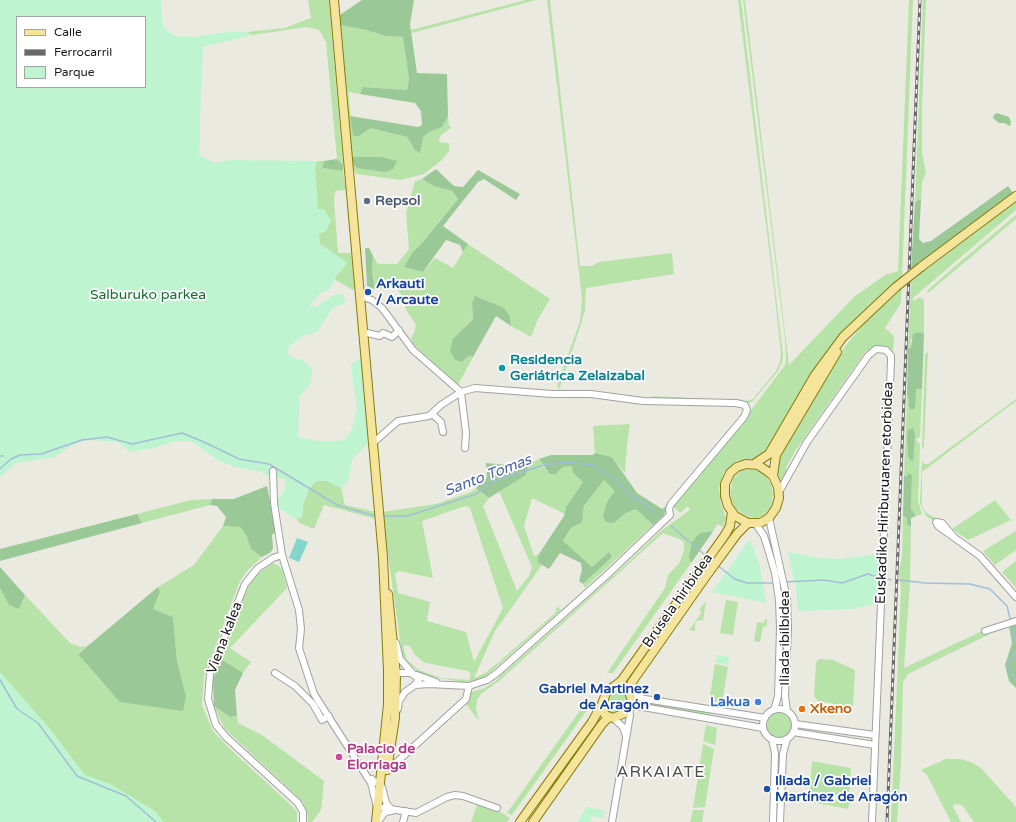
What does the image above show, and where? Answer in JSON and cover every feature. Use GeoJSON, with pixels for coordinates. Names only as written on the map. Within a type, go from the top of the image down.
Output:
{"type":"FeatureCollection","features":[{"type":"Feature","properties":{"kind":"main road"},"geometry":{"type":"LineString","coordinates":[[334,0],[383,557],[388,671],[387,725],[384,772],[378,821]]}},
{"type":"Feature","properties":{"kind":"main road"},"geometry":{"type":"LineString","coordinates":[[754,464],[769,454],[820,367],[843,337],[896,287],[1016,196]]}},
{"type":"Feature","properties":{"kind":"main road"},"geometry":{"type":"LineString","coordinates":[[773,476],[763,468],[754,464],[746,464],[737,467],[727,479],[725,496],[732,512],[752,523],[770,518],[776,508],[778,492],[773,476],[773,466],[776,455],[834,357],[867,314]]}},
{"type":"Feature","properties":{"kind":"main road","name":"Brusela hiribidea"},"geometry":{"type":"LineString","coordinates":[[616,685],[622,680],[722,540],[730,526],[732,512]]}},
{"type":"Feature","properties":{"kind":"main road","name":"Brusela hiribidea"},"geometry":{"type":"LineString","coordinates":[[630,692],[632,682],[707,575],[729,545],[752,523]]}},
{"type":"Feature","properties":{"kind":"main road"},"geometry":{"type":"LineString","coordinates":[[383,557],[393,625],[396,675],[396,706],[392,736],[384,772]]}},
{"type":"Feature","properties":{"kind":"main road"},"geometry":{"type":"LineString","coordinates":[[520,822],[592,722],[607,691],[616,685],[624,686],[630,692],[632,700],[629,708],[622,715],[611,718],[602,724],[533,822]]}},
{"type":"Feature","properties":{"kind":"main road"},"geometry":{"type":"LineString","coordinates":[[601,706],[602,712],[611,718]]}},
{"type":"Feature","properties":{"kind":"street"},"geometry":{"type":"LineString","coordinates":[[360,296],[372,300],[382,308],[413,350],[461,392],[466,433],[465,448]]}},
{"type":"Feature","properties":{"kind":"street"},"geometry":{"type":"LineString","coordinates":[[363,332],[380,336],[383,333],[392,337],[399,330]]}},
{"type":"Feature","properties":{"kind":"street","name":"Euskadiko Hiriburuaren etorbidea"},"geometry":{"type":"LineString","coordinates":[[778,492],[807,442],[868,356],[876,349],[886,350],[891,356],[891,361],[872,822]]}},
{"type":"Feature","properties":{"kind":"street"},"geometry":{"type":"LineString","coordinates":[[374,443],[398,421],[429,416],[440,405],[461,392],[475,388],[552,394],[591,394],[643,401],[736,403],[745,405],[748,410],[744,417],[671,504],[669,509],[670,515],[607,575],[497,673],[487,680],[469,686],[445,684],[416,685],[405,692],[400,701],[392,736]]}},
{"type":"Feature","properties":{"kind":"street"},"geometry":{"type":"LineString","coordinates":[[432,414],[442,422],[443,432]]}},
{"type":"Feature","properties":{"kind":"street"},"geometry":{"type":"LineString","coordinates":[[273,472],[274,503],[280,545],[298,610],[301,629],[299,648],[314,694],[370,780],[380,807],[416,813],[447,797],[455,795],[463,796],[497,808]]}},
{"type":"Feature","properties":{"kind":"street","name":"Iliada ibilbidea"},"geometry":{"type":"LineString","coordinates":[[770,518],[771,532],[780,562],[787,599],[788,628],[785,696],[787,711]]}},
{"type":"Feature","properties":{"kind":"street","name":"Iliada ibilbidea"},"geometry":{"type":"LineString","coordinates":[[752,523],[764,536],[772,563],[779,600],[780,628],[778,696],[774,710]]}},
{"type":"Feature","properties":{"kind":"street"},"geometry":{"type":"LineString","coordinates":[[953,536],[980,556],[1016,597]]}},
{"type":"Feature","properties":{"kind":"street"},"geometry":{"type":"LineString","coordinates":[[271,560],[279,552],[280,545]]}},
{"type":"Feature","properties":{"kind":"street","name":"Viena kalea"},"geometry":{"type":"LineString","coordinates":[[282,555],[258,568],[245,584],[210,674],[208,699],[216,725],[226,737],[298,803],[302,812],[303,822]]}},
{"type":"Feature","properties":{"kind":"street"},"geometry":{"type":"LineString","coordinates":[[271,560],[285,566]]}},
{"type":"Feature","properties":{"kind":"street"},"geometry":{"type":"LineString","coordinates":[[985,631],[1016,621]]}},
{"type":"Feature","properties":{"kind":"street"},"geometry":{"type":"LineString","coordinates":[[393,625],[400,659],[419,679],[416,685]]}},
{"type":"Feature","properties":{"kind":"street"},"geometry":{"type":"LineString","coordinates":[[275,673],[295,686],[313,704],[322,720],[329,716]]}},
{"type":"Feature","properties":{"kind":"street"},"geometry":{"type":"LineString","coordinates":[[387,725],[391,684],[396,675],[405,673],[414,674],[445,684]]}},
{"type":"Feature","properties":{"kind":"street"},"geometry":{"type":"LineString","coordinates":[[370,780],[384,772],[466,699],[469,686]]}},
{"type":"Feature","properties":{"kind":"street"},"geometry":{"type":"LineString","coordinates":[[630,692],[645,699],[765,718]]}},
{"type":"Feature","properties":{"kind":"street"},"geometry":{"type":"LineString","coordinates":[[612,822],[630,715],[629,708],[643,707],[763,728]]}},
{"type":"Feature","properties":{"kind":"street"},"geometry":{"type":"LineString","coordinates":[[786,822],[780,820],[783,749],[787,739],[793,732],[795,724],[792,716],[787,711],[774,710],[765,718],[763,728],[766,734],[772,739],[778,741],[787,739]]}},
{"type":"Feature","properties":{"kind":"street"},"geometry":{"type":"LineString","coordinates":[[611,718],[623,727],[626,736]]}},
{"type":"Feature","properties":{"kind":"street"},"geometry":{"type":"LineString","coordinates":[[795,724],[875,735]]}},
{"type":"Feature","properties":{"kind":"street"},"geometry":{"type":"LineString","coordinates":[[793,732],[875,745]]}},
{"type":"Feature","properties":{"kind":"street"},"geometry":{"type":"LineString","coordinates":[[772,739],[775,754],[773,822]]}},
{"type":"Feature","properties":{"kind":"street"},"geometry":{"type":"LineString","coordinates":[[370,780],[382,789],[389,808],[393,810]]}},
{"type":"Feature","properties":{"kind":"street"},"geometry":{"type":"LineString","coordinates":[[378,821],[385,812],[393,810]]}},
{"type":"Feature","properties":{"kind":"street"},"geometry":{"type":"LineString","coordinates":[[403,822],[406,811]]}},
{"type":"Feature","properties":{"kind":"green space","name":"Salburuko parkea"},"geometry":{"type":"Polygon","coordinates":[[[0,0],[161,0],[164,28],[175,36],[193,37],[229,32],[247,32],[252,35],[203,47],[199,155],[215,163],[229,160],[317,161],[315,167],[318,209],[324,209],[331,221],[326,231],[319,234],[320,244],[348,263],[337,275],[330,289],[319,294],[309,307],[317,306],[332,296],[342,293],[346,302],[333,308],[317,332],[303,336],[289,346],[288,353],[291,357],[304,361],[313,370],[310,384],[300,396],[298,437],[318,441],[337,441],[345,439],[352,429],[357,410],[351,364],[361,358],[370,441],[352,460],[348,481],[341,488],[327,481],[316,481],[309,489],[303,505],[302,517],[296,519],[277,507],[276,502],[284,491],[286,479],[270,477],[261,472],[235,467],[218,460],[191,441],[176,441],[154,448],[130,452],[118,442],[88,440],[76,443],[54,457],[16,463],[0,477],[0,0]]]}},
{"type":"Feature","properties":{"kind":"green space"},"geometry":{"type":"Polygon","coordinates":[[[308,0],[329,0],[343,165],[337,159],[326,42],[319,30],[307,27],[252,35],[247,32],[285,28],[311,18],[308,0]]]}},
{"type":"Feature","properties":{"kind":"green space"},"geometry":{"type":"Polygon","coordinates":[[[362,0],[414,0],[410,24],[417,73],[447,74],[448,116],[442,127],[429,132],[423,137],[420,153],[415,150],[407,137],[370,128],[359,136],[353,136],[350,116],[418,127],[422,125],[421,111],[415,103],[360,94],[363,87],[407,90],[409,79],[403,37],[386,36],[340,25],[340,15],[362,0]]]}},
{"type":"Feature","properties":{"kind":"green space"},"geometry":{"type":"Polygon","coordinates":[[[526,0],[536,0],[412,33],[411,30],[526,0]]]}},
{"type":"Feature","properties":{"kind":"green space"},"geometry":{"type":"Polygon","coordinates":[[[547,0],[550,0],[580,266],[592,266],[599,262],[672,253],[674,274],[586,288],[585,310],[559,390],[557,386],[580,321],[582,298],[547,0]]]}},
{"type":"Feature","properties":{"kind":"green space"},"geometry":{"type":"Polygon","coordinates":[[[738,0],[741,0],[783,355],[782,363],[778,371],[752,402],[653,399],[653,396],[746,401],[753,399],[776,371],[780,362],[781,354],[774,289],[738,0]]]}},
{"type":"Feature","properties":{"kind":"green space"},"geometry":{"type":"Polygon","coordinates":[[[743,0],[745,0],[789,365],[854,297],[885,275],[898,271],[909,0],[913,0],[901,303],[885,328],[894,336],[893,355],[887,347],[881,346],[872,348],[868,352],[866,351],[795,451],[786,468],[788,471],[781,481],[777,472],[778,457],[836,358],[863,324],[898,292],[897,280],[848,327],[767,451],[758,458],[736,461],[724,472],[719,488],[721,504],[726,518],[723,527],[718,524],[713,531],[700,533],[689,557],[691,563],[613,673],[607,673],[665,588],[668,575],[680,562],[684,550],[684,542],[679,539],[663,533],[499,681],[481,694],[477,700],[476,709],[479,721],[466,704],[471,692],[485,688],[495,681],[624,566],[662,530],[690,510],[688,506],[680,513],[672,505],[743,421],[785,365],[785,338],[743,0]]]}},
{"type":"Feature","properties":{"kind":"green space"},"geometry":{"type":"Polygon","coordinates":[[[923,0],[926,0],[922,153],[926,173],[922,182],[921,199],[915,202],[923,0]]]}},
{"type":"Feature","properties":{"kind":"green space"},"geometry":{"type":"Polygon","coordinates":[[[340,25],[386,36],[403,37],[409,79],[407,90],[364,87],[360,94],[348,92],[353,136],[359,135],[369,128],[407,137],[415,150],[423,137],[429,132],[442,127],[448,116],[449,126],[452,127],[440,136],[439,142],[449,143],[449,151],[442,160],[424,174],[400,180],[357,174],[354,170],[353,164],[357,168],[371,169],[381,157],[352,157],[340,25]]]}},
{"type":"Feature","properties":{"kind":"green space"},"geometry":{"type":"Polygon","coordinates":[[[997,113],[1009,117],[1011,123],[1010,126],[1004,123],[999,123],[993,118],[997,113]]]}},
{"type":"Feature","properties":{"kind":"green space"},"geometry":{"type":"Polygon","coordinates":[[[352,157],[381,157],[397,161],[393,169],[386,172],[357,168],[353,164],[352,157]]]}},
{"type":"Feature","properties":{"kind":"green space"},"geometry":{"type":"Polygon","coordinates":[[[337,159],[343,165],[343,171],[322,168],[324,161],[337,159]]]}},
{"type":"Feature","properties":{"kind":"green space"},"geometry":{"type":"Polygon","coordinates":[[[317,161],[324,161],[322,168],[343,171],[346,190],[335,191],[334,200],[338,253],[351,253],[355,288],[353,290],[303,261],[313,209],[312,175],[317,161]]]}},
{"type":"Feature","properties":{"kind":"green space"},"geometry":{"type":"Polygon","coordinates":[[[436,169],[454,186],[463,187],[478,170],[520,194],[516,200],[484,179],[478,182],[443,226],[468,244],[463,252],[460,245],[446,240],[423,272],[404,267],[412,253],[423,242],[458,199],[452,191],[434,186],[422,179],[436,169]]]}},
{"type":"Feature","properties":{"kind":"green space"},"geometry":{"type":"Polygon","coordinates":[[[422,179],[435,186],[452,191],[458,199],[423,242],[412,253],[404,267],[423,272],[435,258],[453,268],[468,244],[550,299],[538,319],[531,337],[511,326],[510,317],[472,304],[473,318],[464,328],[450,351],[455,360],[462,362],[469,356],[473,357],[458,385],[414,345],[411,338],[415,331],[416,325],[405,308],[407,301],[395,287],[375,289],[372,272],[373,256],[378,264],[397,264],[409,249],[406,213],[415,181],[422,179]]]}},
{"type":"Feature","properties":{"kind":"green space"},"geometry":{"type":"Polygon","coordinates":[[[1008,186],[1013,193],[911,269],[915,202],[921,199],[919,239],[923,243],[931,241],[1008,186]]]}},
{"type":"Feature","properties":{"kind":"green space"},"geometry":{"type":"Polygon","coordinates":[[[1016,202],[1016,210],[913,298],[913,301],[920,297],[924,300],[924,334],[921,332],[911,339],[911,347],[908,349],[911,281],[1016,202]]]}},
{"type":"Feature","properties":{"kind":"green space"},"geometry":{"type":"Polygon","coordinates":[[[1016,215],[1016,219],[927,294],[928,290],[1016,215]]]}},
{"type":"Feature","properties":{"kind":"green space"},"geometry":{"type":"Polygon","coordinates":[[[365,248],[369,248],[373,256],[372,272],[375,289],[367,286],[365,248]]]}},
{"type":"Feature","properties":{"kind":"green space"},"geometry":{"type":"Polygon","coordinates":[[[475,296],[504,308],[510,317],[511,326],[496,316],[473,357],[469,356],[462,362],[455,360],[450,351],[453,339],[473,319],[472,304],[475,296]]]}},
{"type":"Feature","properties":{"kind":"green space"},"geometry":{"type":"Polygon","coordinates":[[[921,332],[924,334],[922,389],[916,389],[915,408],[912,410],[909,407],[907,395],[908,349],[911,347],[913,334],[921,332]]]}},
{"type":"Feature","properties":{"kind":"green space"},"geometry":{"type":"Polygon","coordinates":[[[928,352],[924,446],[922,450],[925,354],[928,352]]]}},
{"type":"Feature","properties":{"kind":"green space"},"geometry":{"type":"Polygon","coordinates":[[[916,389],[922,389],[920,437],[916,439],[920,445],[918,501],[922,514],[916,516],[911,509],[912,475],[904,476],[907,395],[909,407],[916,389]]]}},
{"type":"Feature","properties":{"kind":"green space"},"geometry":{"type":"Polygon","coordinates":[[[1016,399],[1016,401],[922,472],[922,505],[925,512],[935,518],[932,520],[926,516],[920,503],[922,460],[924,464],[928,464],[1016,399]]]}},
{"type":"Feature","properties":{"kind":"green space"},"geometry":{"type":"Polygon","coordinates":[[[630,424],[625,473],[612,457],[595,453],[593,426],[630,424]]]}},
{"type":"Feature","properties":{"kind":"green space"},"geometry":{"type":"Polygon","coordinates":[[[913,428],[915,435],[913,462],[908,457],[907,434],[908,430],[913,428]]]}},
{"type":"Feature","properties":{"kind":"green space"},"geometry":{"type":"Polygon","coordinates":[[[595,453],[612,457],[637,493],[662,509],[667,506],[664,515],[653,525],[636,509],[626,513],[614,523],[606,522],[603,516],[607,502],[615,491],[604,480],[584,506],[582,522],[571,528],[563,541],[592,567],[609,552],[612,557],[583,584],[579,581],[582,570],[581,563],[560,553],[549,569],[537,562],[539,554],[564,516],[566,507],[583,482],[573,473],[572,466],[562,467],[556,474],[550,474],[539,459],[551,455],[593,455],[595,453]]]}},
{"type":"Feature","properties":{"kind":"green space"},"geometry":{"type":"Polygon","coordinates":[[[539,459],[544,468],[573,466],[573,473],[583,482],[566,507],[565,514],[532,498],[524,526],[534,556],[539,554],[537,562],[542,565],[495,631],[474,678],[485,673],[499,662],[555,613],[557,606],[561,610],[486,676],[474,681],[462,682],[433,677],[420,673],[407,662],[402,654],[382,512],[436,504],[471,492],[476,488],[489,498],[483,506],[517,591],[529,576],[532,567],[499,491],[526,475],[529,464],[539,459]],[[465,506],[422,521],[433,578],[399,571],[395,573],[398,593],[430,602],[427,621],[466,632],[474,662],[503,608],[470,508],[465,506]],[[404,645],[407,660],[419,670],[441,678],[469,680],[471,674],[468,671],[425,663],[415,655],[410,646],[404,645]]]}},
{"type":"Feature","properties":{"kind":"green space"},"geometry":{"type":"Polygon","coordinates":[[[486,463],[518,466],[529,464],[526,475],[489,498],[476,488],[487,477],[486,463]]]}},
{"type":"Feature","properties":{"kind":"green space"},"geometry":{"type":"Polygon","coordinates":[[[749,469],[758,471],[766,476],[771,485],[773,494],[771,507],[764,515],[757,518],[749,517],[737,510],[732,502],[730,493],[733,478],[741,471],[749,469]]]}},
{"type":"Feature","properties":{"kind":"green space"},"geometry":{"type":"Polygon","coordinates":[[[908,473],[912,475],[911,509],[916,516],[911,518],[911,527],[907,524],[907,518],[903,516],[904,476],[907,476],[908,473]]]}},
{"type":"Feature","properties":{"kind":"green space"},"geometry":{"type":"Polygon","coordinates":[[[604,480],[616,491],[614,523],[626,513],[636,509],[653,525],[585,588],[583,584],[612,557],[609,552],[592,567],[563,542],[571,528],[583,515],[584,506],[604,480]]]}},
{"type":"Feature","properties":{"kind":"green space"},"geometry":{"type":"Polygon","coordinates":[[[316,481],[327,481],[341,488],[345,505],[376,512],[376,519],[324,505],[314,529],[300,523],[296,519],[302,517],[303,505],[309,489],[316,481]]]}},
{"type":"Feature","properties":{"kind":"green space"},"geometry":{"type":"Polygon","coordinates":[[[267,486],[276,531],[272,535],[273,548],[271,552],[262,557],[251,549],[246,535],[240,527],[223,526],[226,517],[217,506],[210,505],[212,499],[234,499],[267,486]]]}},
{"type":"Feature","properties":{"kind":"green space"},"geometry":{"type":"Polygon","coordinates":[[[212,499],[210,505],[142,523],[137,514],[191,500],[212,499]]]}},
{"type":"Feature","properties":{"kind":"green space"},"geometry":{"type":"Polygon","coordinates":[[[995,500],[1011,520],[968,540],[952,529],[995,500]]]}},
{"type":"Feature","properties":{"kind":"green space"},"geometry":{"type":"Polygon","coordinates":[[[137,514],[142,523],[0,561],[0,549],[137,514]]]}},
{"type":"Feature","properties":{"kind":"green space"},"geometry":{"type":"Polygon","coordinates":[[[903,516],[907,518],[907,524],[911,527],[910,583],[904,668],[984,630],[988,635],[908,674],[903,683],[901,763],[897,822],[891,822],[901,589],[899,572],[902,556],[903,516]]]}},
{"type":"Feature","properties":{"kind":"green space"},"geometry":{"type":"Polygon","coordinates":[[[223,526],[240,527],[246,535],[251,549],[262,557],[248,570],[240,581],[204,676],[202,705],[213,731],[228,747],[293,807],[297,812],[297,822],[0,822],[0,588],[9,605],[19,608],[25,595],[70,643],[80,647],[87,646],[78,653],[186,696],[177,661],[173,617],[153,609],[160,592],[158,587],[194,565],[223,526]]]}},
{"type":"Feature","properties":{"kind":"green space"},"geometry":{"type":"Polygon","coordinates":[[[713,531],[691,563],[689,557],[692,542],[700,533],[713,531]]]}},
{"type":"Feature","properties":{"kind":"green space"},"geometry":{"type":"Polygon","coordinates":[[[1016,531],[1016,550],[995,565],[983,551],[1016,531]]]}},
{"type":"Feature","properties":{"kind":"green space"},"geometry":{"type":"Polygon","coordinates":[[[750,539],[760,566],[766,603],[712,592],[750,539]]]}},
{"type":"Feature","properties":{"kind":"green space"},"geometry":{"type":"Polygon","coordinates":[[[725,540],[728,542],[636,671],[632,669],[725,540]]]}},
{"type":"Feature","properties":{"kind":"green space"},"geometry":{"type":"Polygon","coordinates":[[[773,546],[784,600],[784,656],[782,656],[782,600],[770,547],[773,546]]]}},
{"type":"Feature","properties":{"kind":"green space"},"geometry":{"type":"Polygon","coordinates":[[[788,552],[820,558],[840,559],[878,554],[876,604],[852,609],[798,611],[796,588],[788,552]]]}},
{"type":"Feature","properties":{"kind":"green space"},"geometry":{"type":"Polygon","coordinates":[[[1016,561],[1016,588],[1002,572],[1016,561]]]}},
{"type":"Feature","properties":{"kind":"green space"},"geometry":{"type":"Polygon","coordinates":[[[272,563],[279,566],[283,571],[287,588],[230,648],[251,662],[243,673],[221,659],[249,585],[258,574],[272,563]]]}},
{"type":"Feature","properties":{"kind":"green space"},"geometry":{"type":"Polygon","coordinates":[[[0,567],[25,595],[19,609],[9,605],[0,588],[0,567]]]}},
{"type":"Feature","properties":{"kind":"green space"},"geometry":{"type":"Polygon","coordinates":[[[158,587],[160,592],[153,609],[173,617],[177,661],[186,696],[183,711],[120,702],[78,654],[158,587]]]}},
{"type":"Feature","properties":{"kind":"green space"},"geometry":{"type":"Polygon","coordinates":[[[726,600],[738,602],[733,635],[720,633],[726,600]]]}},
{"type":"Feature","properties":{"kind":"green space"},"geometry":{"type":"Polygon","coordinates":[[[706,601],[703,621],[699,620],[695,623],[695,631],[689,630],[702,612],[699,610],[706,601]]]}},
{"type":"Feature","properties":{"kind":"green space"},"geometry":{"type":"Polygon","coordinates":[[[765,619],[767,620],[767,626],[763,627],[760,642],[754,641],[757,622],[764,623],[765,619]]]}},
{"type":"Feature","properties":{"kind":"green space"},"geometry":{"type":"Polygon","coordinates":[[[1015,624],[1016,688],[1009,681],[1005,665],[1012,643],[1009,626],[1015,624]]]}},
{"type":"Feature","properties":{"kind":"green space"},"geometry":{"type":"Polygon","coordinates":[[[717,655],[729,657],[728,665],[716,663],[717,655]]]}},
{"type":"Feature","properties":{"kind":"green space"},"geometry":{"type":"Polygon","coordinates":[[[221,659],[243,673],[235,690],[237,716],[230,717],[214,706],[213,679],[221,659]]]}},
{"type":"Feature","properties":{"kind":"green space"},"geometry":{"type":"Polygon","coordinates":[[[819,659],[833,660],[855,670],[853,707],[818,701],[814,696],[816,663],[819,659]]]}},
{"type":"Feature","properties":{"kind":"green space"},"geometry":{"type":"Polygon","coordinates":[[[715,664],[728,667],[722,702],[717,701],[715,703],[709,702],[715,664]]]}},
{"type":"Feature","properties":{"kind":"green space"},"geometry":{"type":"Polygon","coordinates":[[[0,672],[51,730],[85,775],[110,784],[132,797],[155,811],[164,822],[0,822],[0,672]]]}},
{"type":"Feature","properties":{"kind":"green space"},"geometry":{"type":"Polygon","coordinates":[[[623,688],[628,699],[624,710],[612,714],[605,710],[604,703],[607,696],[615,689],[623,688]]]}},
{"type":"Feature","properties":{"kind":"green space"},"geometry":{"type":"Polygon","coordinates":[[[588,699],[590,706],[512,815],[507,813],[588,699]]]}},
{"type":"Feature","properties":{"kind":"green space"},"geometry":{"type":"Polygon","coordinates":[[[647,702],[710,713],[710,715],[647,705],[647,702]]]}},
{"type":"Feature","properties":{"kind":"green space"},"geometry":{"type":"Polygon","coordinates":[[[214,706],[230,717],[237,716],[238,723],[262,735],[324,781],[321,810],[312,822],[308,822],[307,811],[302,801],[224,728],[214,706]]]}},
{"type":"Feature","properties":{"kind":"green space"},"geometry":{"type":"Polygon","coordinates":[[[779,712],[788,716],[792,725],[788,734],[779,738],[770,734],[766,725],[770,716],[779,712]]]}},
{"type":"Feature","properties":{"kind":"green space"},"geometry":{"type":"Polygon","coordinates":[[[706,725],[717,728],[715,745],[703,741],[706,725]]]}},
{"type":"Feature","properties":{"kind":"green space"},"geometry":{"type":"Polygon","coordinates":[[[703,744],[714,749],[705,807],[693,808],[703,744]]]}},
{"type":"Feature","properties":{"kind":"green space"},"geometry":{"type":"Polygon","coordinates":[[[946,759],[960,759],[971,762],[981,768],[1016,807],[1016,822],[974,822],[962,805],[955,804],[953,807],[961,822],[951,822],[927,775],[921,770],[946,759]]]}},
{"type":"Feature","properties":{"kind":"green space"},"geometry":{"type":"Polygon","coordinates":[[[812,761],[851,768],[849,797],[810,791],[812,761]]]}},
{"type":"Feature","properties":{"kind":"green space"},"geometry":{"type":"Polygon","coordinates":[[[811,795],[850,802],[848,809],[810,802],[811,795]]]}},
{"type":"Feature","properties":{"kind":"green space"},"geometry":{"type":"Polygon","coordinates":[[[478,802],[497,810],[510,818],[507,822],[471,822],[478,802]]]}},
{"type":"Feature","properties":{"kind":"green space"},"geometry":{"type":"Polygon","coordinates":[[[587,807],[604,810],[603,818],[592,816],[590,822],[577,822],[587,807]]]}},
{"type":"Feature","properties":{"kind":"green space"},"geometry":{"type":"Polygon","coordinates":[[[693,810],[704,810],[702,822],[690,822],[693,810]]]}},
{"type":"Feature","properties":{"kind":"shaded area"},"geometry":{"type":"Polygon","coordinates":[[[297,538],[308,542],[299,562],[289,558],[297,538]]]}},
{"type":"Feature","properties":{"kind":"waterway","name":"Santo Tomas"},"geometry":{"type":"LineString","coordinates":[[0,469],[11,459],[20,455],[41,454],[82,440],[107,437],[132,444],[182,433],[239,459],[269,464],[337,505],[375,516]]}},
{"type":"Feature","properties":{"kind":"waterway","name":"Santo Tomas"},"geometry":{"type":"LineString","coordinates":[[384,516],[407,516],[476,494],[493,482],[505,477],[544,465],[568,462],[593,465],[611,477],[631,496],[647,505],[655,513]]}},
{"type":"Feature","properties":{"kind":"waterway","name":"Santo Tomas"},"geometry":{"type":"LineString","coordinates":[[671,526],[706,556]]}},
{"type":"Feature","properties":{"kind":"waterway","name":"Santo Tomas"},"geometry":{"type":"LineString","coordinates":[[717,565],[735,579],[747,583],[774,583]]}},
{"type":"Feature","properties":{"kind":"waterway","name":"Santo Tomas"},"geometry":{"type":"LineString","coordinates":[[785,582],[824,580],[842,583],[868,574],[877,577]]}},
{"type":"Feature","properties":{"kind":"waterway","name":"Santo Tomas"},"geometry":{"type":"LineString","coordinates":[[885,578],[891,580]]}},
{"type":"Feature","properties":{"kind":"waterway","name":"Santo Tomas"},"geometry":{"type":"LineString","coordinates":[[899,580],[925,583],[970,584],[990,589],[1007,606],[1011,622]]}},
{"type":"Feature","properties":{"kind":"waterway","name":"Santo Tomas"},"geometry":{"type":"LineString","coordinates":[[1012,625],[1016,643]]}},
{"type":"Feature","properties":{"kind":"waterway","name":"Santo Tomas"},"geometry":{"type":"LineString","coordinates":[[1016,651],[1007,665],[1016,681]]}},
{"type":"Feature","properties":{"kind":"waterway"},"geometry":{"type":"LineString","coordinates":[[0,680],[17,709],[38,723],[77,776],[126,796],[156,822]]}},
{"type":"Feature","properties":{"kind":"railway"},"geometry":{"type":"LineString","coordinates":[[887,822],[920,0]]}},
{"type":"Feature","properties":{"kind":"place","name":"Repsol"},"geometry":{"type":"Point","coordinates":[367,201]}},
{"type":"Feature","properties":{"kind":"place","name":"Arkauti / Arcaute"},"geometry":{"type":"Point","coordinates":[368,292]}},
{"type":"Feature","properties":{"kind":"place","name":"Residencia Geriátrica Zelaizabal"},"geometry":{"type":"Point","coordinates":[502,368]}},
{"type":"Feature","properties":{"kind":"place","name":"Gabriel Martinez de Aragón"},"geometry":{"type":"Point","coordinates":[657,697]}},
{"type":"Feature","properties":{"kind":"place","name":"Lakua"},"geometry":{"type":"Point","coordinates":[758,702]}},
{"type":"Feature","properties":{"kind":"place","name":"Xkeno"},"geometry":{"type":"Point","coordinates":[802,709]}},
{"type":"Feature","properties":{"kind":"place","name":"Palacio de Elorriaga"},"geometry":{"type":"Point","coordinates":[339,757]}},
{"type":"Feature","properties":{"kind":"place","name":"Iliada / Gabriel Martínez de Aragón"},"geometry":{"type":"Point","coordinates":[767,789]}},
{"type":"Feature","properties":{"kind":"district","name":"ARKAIATE"},"geometry":{"type":"Point","coordinates":[661,773]}}]}
